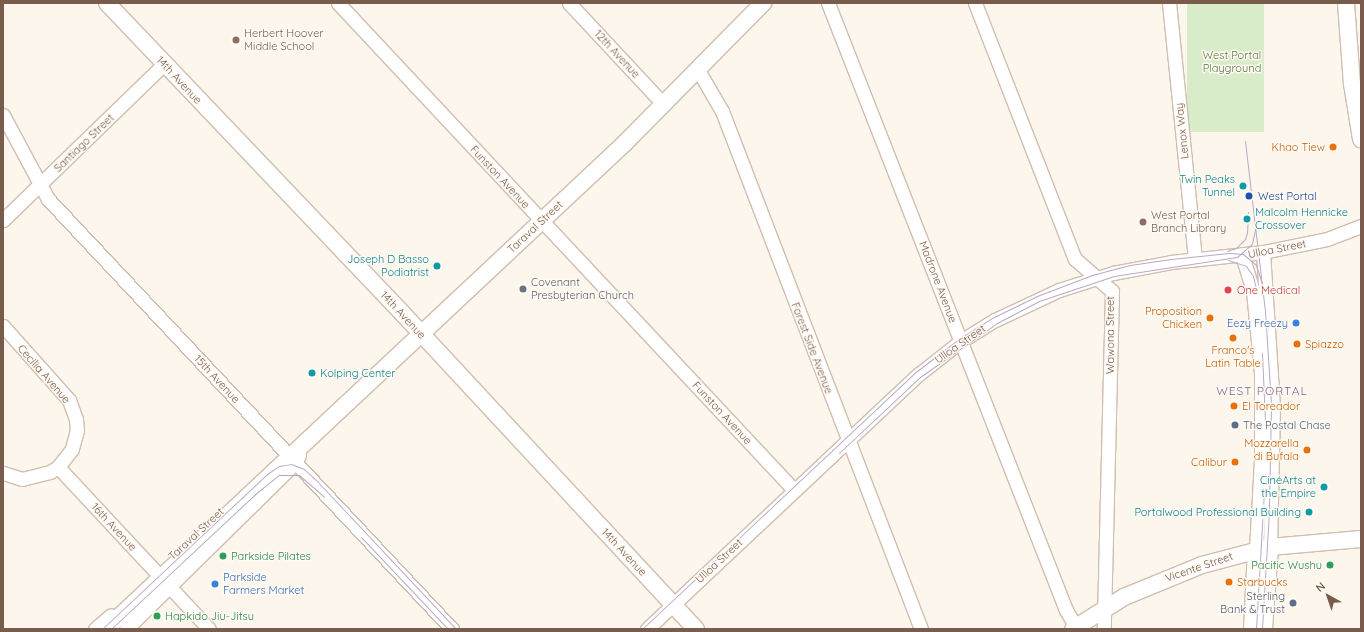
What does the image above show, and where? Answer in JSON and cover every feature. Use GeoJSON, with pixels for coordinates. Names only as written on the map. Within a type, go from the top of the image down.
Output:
{"type":"FeatureCollection","features":[{"type":"Feature","properties":{"kind":"street","name":"14th Avenue"},"geometry":{"type":"LineString","coordinates":[[107,3],[421,334],[696,629]]}},
{"type":"Feature","properties":{"kind":"street","name":"Funston Avenue"},"geometry":{"type":"LineString","coordinates":[[338,3],[794,490]]}},
{"type":"Feature","properties":{"kind":"street","name":"12th Avenue"},"geometry":{"type":"LineString","coordinates":[[569,3],[664,105]]}},
{"type":"Feature","properties":{"kind":"street","name":"Taraval Street"},"geometry":{"type":"LineString","coordinates":[[106,629],[162,579],[291,458],[302,445],[664,105],[763,3]]}},
{"type":"Feature","properties":{"kind":"street","name":"Madrone Avenue"},"geometry":{"type":"LineString","coordinates":[[828,3],[1066,610],[1075,628]]}},
{"type":"Feature","properties":{"kind":"street","name":"Wawona Street"},"geometry":{"type":"LineString","coordinates":[[975,3],[1075,260],[1112,291],[1104,629]]}},
{"type":"Feature","properties":{"kind":"street","name":"Lenox Way"},"geometry":{"type":"LineString","coordinates":[[1169,3],[1195,259]]}},
{"type":"Feature","properties":{"kind":"street"},"geometry":{"type":"LineString","coordinates":[[1346,3],[1352,84],[1361,138]]}},
{"type":"Feature","properties":{"kind":"street","name":"Santiago Street"},"geometry":{"type":"LineString","coordinates":[[3,220],[40,186],[164,64]]}},
{"type":"Feature","properties":{"kind":"street","name":"Forest Side Avenue"},"geometry":{"type":"LineString","coordinates":[[698,70],[722,111],[847,440],[921,629]]}},
{"type":"Feature","properties":{"kind":"street","name":"15th Avenue"},"geometry":{"type":"LineString","coordinates":[[3,115],[48,199],[452,629]]}},
{"type":"Feature","properties":{"kind":"street","name":"Ulloa Street"},"geometry":{"type":"LineString","coordinates":[[647,629],[847,440],[920,374],[961,341],[1038,298],[1095,278],[1130,268],[1263,252],[1327,239],[1361,226]]}},
{"type":"Feature","properties":{"kind":"street"},"geometry":{"type":"LineString","coordinates":[[1252,629],[1263,548],[1274,406],[1263,252]]}},
{"type":"Feature","properties":{"kind":"street"},"geometry":{"type":"LineString","coordinates":[[1242,255],[1253,291],[1261,373],[1264,629]]}},
{"type":"Feature","properties":{"kind":"street","name":"Cecilia Avenue"},"geometry":{"type":"LineString","coordinates":[[3,326],[62,392],[73,409],[76,419],[75,439],[72,449],[58,467]]}},
{"type":"Feature","properties":{"kind":"street"},"geometry":{"type":"LineString","coordinates":[[3,473],[22,479],[32,478],[58,467]]}},
{"type":"Feature","properties":{"kind":"street","name":"16th Avenue"},"geometry":{"type":"LineString","coordinates":[[58,467],[209,629]]}},
{"type":"Feature","properties":{"kind":"street","name":"Vicente Street"},"geometry":{"type":"LineString","coordinates":[[1075,628],[1104,608],[1182,572],[1263,548],[1324,540],[1361,539]]}},
{"type":"Feature","properties":{"kind":"street","name":"Taraval Street"},"geometry":{"type":"LineString","coordinates":[[95,629],[162,579]]}},
{"type":"Feature","properties":{"kind":"street","name":"Taraval Street"},"geometry":{"type":"LineString","coordinates":[[126,629],[162,579]]}},
{"type":"Feature","properties":{"kind":"green space","name":"West Portal Playground"},"geometry":{"type":"Polygon","coordinates":[[[1187,3],[1264,3],[1264,132],[1187,132],[1187,3]]]}},
{"type":"Feature","properties":{"kind":"tram line"},"geometry":{"type":"LineString","coordinates":[[1245,141],[1265,311],[1271,405],[1269,511],[1262,629]]}},
{"type":"Feature","properties":{"kind":"tram line"},"geometry":{"type":"LineString","coordinates":[[1227,251],[1236,248],[1245,239],[1247,233],[1248,212]]}},
{"type":"Feature","properties":{"kind":"tram line"},"geometry":{"type":"LineString","coordinates":[[839,453],[920,377],[997,323],[1039,301],[1114,276],[1237,257],[1252,244],[1256,225]]}},
{"type":"Feature","properties":{"kind":"tram line"},"geometry":{"type":"LineString","coordinates":[[642,629],[917,371],[960,338],[994,317],[1037,296],[1092,275],[1130,265],[1171,259],[1229,253],[1243,254],[1256,265],[1262,283]]}},
{"type":"Feature","properties":{"kind":"tram line"},"geometry":{"type":"LineString","coordinates":[[1228,260],[1246,266],[1253,276],[1257,294]]}},
{"type":"Feature","properties":{"kind":"tram line"},"geometry":{"type":"LineString","coordinates":[[1262,353],[1265,423]]}},
{"type":"Feature","properties":{"kind":"tram line"},"geometry":{"type":"LineString","coordinates":[[102,629],[267,474],[279,466],[291,464],[304,469],[316,480],[456,629]]}},
{"type":"Feature","properties":{"kind":"tram line"},"geometry":{"type":"LineString","coordinates":[[111,629],[254,495],[279,475],[299,475],[324,497]]}},
{"type":"Feature","properties":{"kind":"tram line"},"geometry":{"type":"LineString","coordinates":[[1256,629],[1264,491]]}},
{"type":"Feature","properties":{"kind":"tram line"},"geometry":{"type":"LineString","coordinates":[[361,537],[448,629]]}},
{"type":"Feature","properties":{"kind":"place","name":"Herbert Hoover Middle School"},"geometry":{"type":"Point","coordinates":[236,40]}},
{"type":"Feature","properties":{"kind":"place","name":"Khao Tiew"},"geometry":{"type":"Point","coordinates":[1333,147]}},
{"type":"Feature","properties":{"kind":"place","name":"Twin Peaks Tunnel"},"geometry":{"type":"Point","coordinates":[1243,186]}},
{"type":"Feature","properties":{"kind":"place","name":"West Portal"},"geometry":{"type":"Point","coordinates":[1249,196]}},
{"type":"Feature","properties":{"kind":"place","name":"Malcolm Hennicke Crossover"},"geometry":{"type":"Point","coordinates":[1247,219]}},
{"type":"Feature","properties":{"kind":"place","name":"West Portal Branch Library"},"geometry":{"type":"Point","coordinates":[1143,222]}},
{"type":"Feature","properties":{"kind":"place","name":"Joseph D Basso Podiatrist"},"geometry":{"type":"Point","coordinates":[437,266]}},
{"type":"Feature","properties":{"kind":"place","name":"Covenant Presbyterian Church"},"geometry":{"type":"Point","coordinates":[523,289]}},
{"type":"Feature","properties":{"kind":"place","name":"One Medical"},"geometry":{"type":"Point","coordinates":[1228,290]}},
{"type":"Feature","properties":{"kind":"place","name":"Proposition Chicken"},"geometry":{"type":"Point","coordinates":[1210,318]}},
{"type":"Feature","properties":{"kind":"place","name":"Eezy Freezy"},"geometry":{"type":"Point","coordinates":[1296,323]}},
{"type":"Feature","properties":{"kind":"place","name":"Franco's Latin Table"},"geometry":{"type":"Point","coordinates":[1233,338]}},
{"type":"Feature","properties":{"kind":"place","name":"Spiazzo"},"geometry":{"type":"Point","coordinates":[1297,344]}},
{"type":"Feature","properties":{"kind":"place","name":"Kolping Center"},"geometry":{"type":"Point","coordinates":[312,373]}},
{"type":"Feature","properties":{"kind":"place","name":"El Toreador"},"geometry":{"type":"Point","coordinates":[1234,406]}},
{"type":"Feature","properties":{"kind":"place","name":"The Postal Chase"},"geometry":{"type":"Point","coordinates":[1235,425]}},
{"type":"Feature","properties":{"kind":"place","name":"Mozzarella di Bufala"},"geometry":{"type":"Point","coordinates":[1307,450]}},
{"type":"Feature","properties":{"kind":"place","name":"Calibur"},"geometry":{"type":"Point","coordinates":[1235,462]}},
{"type":"Feature","properties":{"kind":"place","name":"CinéArts at the Empire"},"geometry":{"type":"Point","coordinates":[1324,487]}},
{"type":"Feature","properties":{"kind":"place","name":"Portalwood Professional Building"},"geometry":{"type":"Point","coordinates":[1309,512]}},
{"type":"Feature","properties":{"kind":"place","name":"Parkside Pilates"},"geometry":{"type":"Point","coordinates":[223,556]}},
{"type":"Feature","properties":{"kind":"place","name":"Pacific Wushu"},"geometry":{"type":"Point","coordinates":[1330,565]}},
{"type":"Feature","properties":{"kind":"place","name":"Starbucks"},"geometry":{"type":"Point","coordinates":[1229,582]}},
{"type":"Feature","properties":{"kind":"place","name":"Parkside Farmers Market"},"geometry":{"type":"Point","coordinates":[215,584]}},
{"type":"Feature","properties":{"kind":"place","name":"Sterling Bank & Trust"},"geometry":{"type":"Point","coordinates":[1293,603]}},
{"type":"Feature","properties":{"kind":"place","name":"Hapkido Jiu-Jitsu"},"geometry":{"type":"Point","coordinates":[157,616]}},
{"type":"Feature","properties":{"kind":"district","name":"WEST PORTAL"},"geometry":{"type":"Point","coordinates":[1262,391]}}]}
